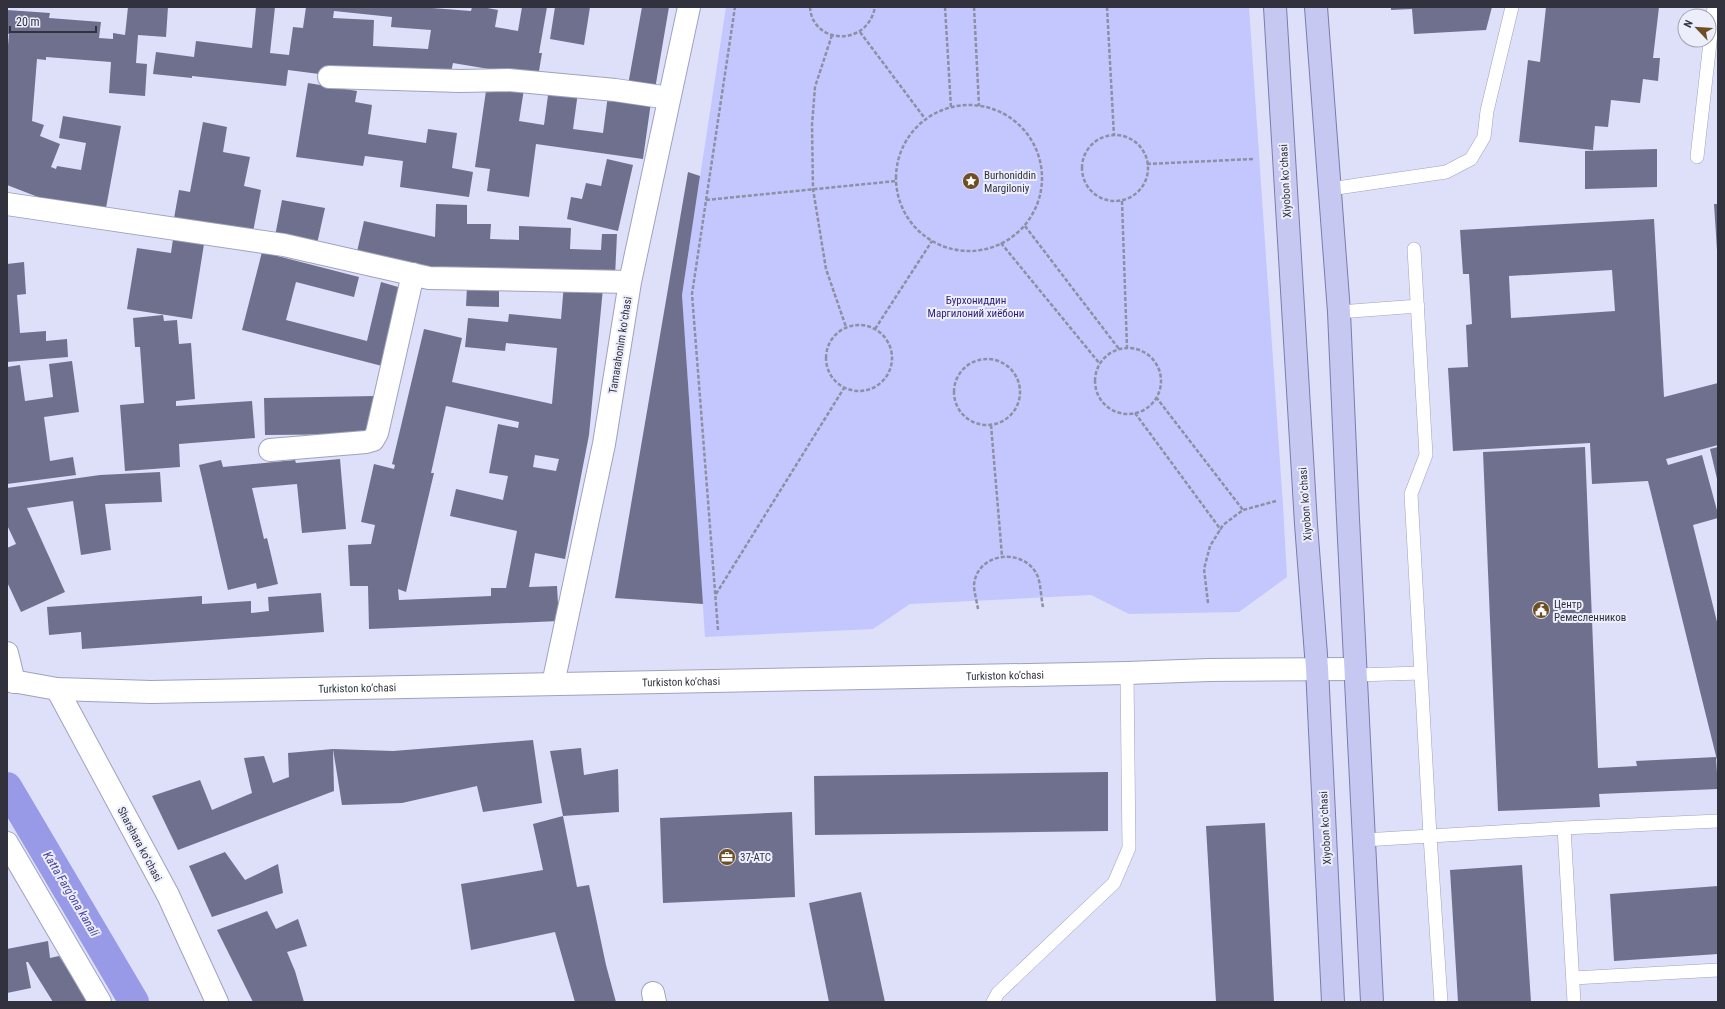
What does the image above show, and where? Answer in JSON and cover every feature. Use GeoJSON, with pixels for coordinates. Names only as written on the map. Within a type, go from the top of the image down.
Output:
{"type":"FeatureCollection","features":[{"type":"Feature","properties":{"kind":"main road","name":"Xiyobon koʻchasi"},"geometry":{"type":"LineString","coordinates":[[1275,7],[1306,524],[1317,668],[1333,1002]]}},
{"type":"Feature","properties":{"kind":"main road"},"geometry":{"type":"LineString","coordinates":[[1316,7],[1340,312],[1372,1002]]}},
{"type":"Feature","properties":{"kind":"street","name":"Tamarahonim koʻchasi"},"geometry":{"type":"LineString","coordinates":[[553,684],[604,444],[630,282],[689,7]]}},
{"type":"Feature","properties":{"kind":"street"},"geometry":{"type":"LineString","coordinates":[[329,77],[460,81],[508,80],[616,90],[670,98]]}},
{"type":"Feature","properties":{"kind":"street"},"geometry":{"type":"LineString","coordinates":[[7,204],[284,245],[429,278],[630,282]]}},
{"type":"Feature","properties":{"kind":"street"},"geometry":{"type":"LineString","coordinates":[[270,450],[366,442],[373,440],[379,426],[413,274]]}},
{"type":"Feature","properties":{"kind":"street"},"geometry":{"type":"LineString","coordinates":[[7,653],[10,681]]}},
{"type":"Feature","properties":{"kind":"street","name":"Turkiston ko’chasi"},"geometry":{"type":"LineString","coordinates":[[10,681],[57,688],[151,692],[1317,668],[1356,672]]}},
{"type":"Feature","properties":{"kind":"street","name":"Sharshara koʻchasi"},"geometry":{"type":"LineString","coordinates":[[57,688],[168,895],[217,1002]]}},
{"type":"Feature","properties":{"kind":"street"},"geometry":{"type":"LineString","coordinates":[[7,843],[100,1002]]}},
{"type":"Feature","properties":{"kind":"lane"},"geometry":{"type":"LineString","coordinates":[[1330,188],[1446,172],[1471,159],[1484,138],[1487,111],[1512,7]]}},
{"type":"Feature","properties":{"kind":"lane"},"geometry":{"type":"LineString","coordinates":[[1697,157],[1714,7]]}},
{"type":"Feature","properties":{"kind":"lane"},"geometry":{"type":"LineString","coordinates":[[1414,249],[1426,455],[1411,494],[1441,1002]]}},
{"type":"Feature","properties":{"kind":"lane"},"geometry":{"type":"LineString","coordinates":[[1340,312],[1418,306]]}},
{"type":"Feature","properties":{"kind":"lane"},"geometry":{"type":"LineString","coordinates":[[1356,672],[1421,673]]}},
{"type":"Feature","properties":{"kind":"lane"},"geometry":{"type":"LineString","coordinates":[[993,1002],[998,993],[1114,883],[1129,848],[1127,673]]}},
{"type":"Feature","properties":{"kind":"lane"},"geometry":{"type":"LineString","coordinates":[[1364,840],[1564,828],[1718,821]]}},
{"type":"Feature","properties":{"kind":"lane"},"geometry":{"type":"LineString","coordinates":[[1564,828],[1574,1002]]}},
{"type":"Feature","properties":{"kind":"lane"},"geometry":{"type":"LineString","coordinates":[[1573,978],[1718,970]]}},
{"type":"Feature","properties":{"kind":"path"},"geometry":{"type":"LineString","coordinates":[[718,630],[692,294],[735,7]]}},
{"type":"Feature","properties":{"kind":"path"},"geometry":{"type":"LineString","coordinates":[[810,7],[813,20],[820,28],[838,37],[849,36],[860,32],[868,25],[875,7]]}},
{"type":"Feature","properties":{"kind":"path"},"geometry":{"type":"LineString","coordinates":[[945,7],[951,108]]}},
{"type":"Feature","properties":{"kind":"path"},"geometry":{"type":"LineString","coordinates":[[974,7],[979,106]]}},
{"type":"Feature","properties":{"kind":"path"},"geometry":{"type":"LineString","coordinates":[[1107,7],[1114,136]]}},
{"type":"Feature","properties":{"kind":"path"},"geometry":{"type":"LineString","coordinates":[[860,32],[926,120]]}},
{"type":"Feature","properties":{"kind":"path"},"geometry":{"type":"LineString","coordinates":[[832,35],[815,87],[812,125],[813,190],[826,269],[846,328]]}},
{"type":"Feature","properties":{"kind":"path"},"geometry":{"type":"LineString","coordinates":[[958,105],[979,106],[1005,114],[1024,129],[1038,151],[1043,175],[1040,199],[1025,226],[1012,238],[991,249],[967,252],[944,248],[923,236],[907,218],[898,196],[896,173],[901,150],[915,129],[926,120],[934,114],[958,105]]}},
{"type":"Feature","properties":{"kind":"path"},"geometry":{"type":"LineString","coordinates":[[1114,136],[1122,136],[1132,140],[1140,147],[1146,157],[1147,164],[1146,179],[1141,189],[1122,201],[1111,201],[1101,198],[1086,184],[1082,164],[1086,154],[1092,146],[1100,140],[1114,136]]}},
{"type":"Feature","properties":{"kind":"path"},"geometry":{"type":"LineString","coordinates":[[1147,164],[1253,159]]}},
{"type":"Feature","properties":{"kind":"path"},"geometry":{"type":"LineString","coordinates":[[706,200],[896,181]]}},
{"type":"Feature","properties":{"kind":"path"},"geometry":{"type":"LineString","coordinates":[[1122,201],[1128,348]]}},
{"type":"Feature","properties":{"kind":"path"},"geometry":{"type":"LineString","coordinates":[[1025,226],[1119,349]]}},
{"type":"Feature","properties":{"kind":"path"},"geometry":{"type":"LineString","coordinates":[[875,329],[932,241]]}},
{"type":"Feature","properties":{"kind":"path"},"geometry":{"type":"LineString","coordinates":[[1001,244],[1100,364]]}},
{"type":"Feature","properties":{"kind":"path"},"geometry":{"type":"LineString","coordinates":[[853,325],[865,325],[875,329],[884,337],[890,346],[892,357],[890,368],[884,378],[876,386],[865,390],[844,388],[836,382],[829,373],[826,364],[826,354],[829,344],[834,335],[853,325]]}},
{"type":"Feature","properties":{"kind":"path"},"geometry":{"type":"LineString","coordinates":[[1128,348],[1134,348],[1145,352],[1153,359],[1159,369],[1161,380],[1156,397],[1145,409],[1135,413],[1124,413],[1114,410],[1105,404],[1099,396],[1095,386],[1095,376],[1098,366],[1104,358],[1119,349],[1128,348]]}},
{"type":"Feature","properties":{"kind":"path"},"geometry":{"type":"LineString","coordinates":[[982,360],[993,360],[1012,371],[1018,381],[1020,392],[1018,403],[1013,413],[1005,420],[990,425],[983,425],[973,422],[964,416],[958,408],[955,398],[954,388],[957,378],[963,370],[982,360]]}},
{"type":"Feature","properties":{"kind":"path"},"geometry":{"type":"LineString","coordinates":[[715,594],[844,388]]}},
{"type":"Feature","properties":{"kind":"path"},"geometry":{"type":"LineString","coordinates":[[1156,397],[1243,510]]}},
{"type":"Feature","properties":{"kind":"path"},"geometry":{"type":"LineString","coordinates":[[1135,413],[1221,530]]}},
{"type":"Feature","properties":{"kind":"path"},"geometry":{"type":"LineString","coordinates":[[990,425],[1002,556]]}},
{"type":"Feature","properties":{"kind":"path"},"geometry":{"type":"LineString","coordinates":[[1208,603],[1204,569],[1210,546],[1223,525],[1243,510],[1276,501]]}},
{"type":"Feature","properties":{"kind":"path"},"geometry":{"type":"LineString","coordinates":[[978,609],[974,585],[977,575],[983,566],[991,560],[1002,556],[1024,560],[1032,568],[1038,577],[1042,607]]}},
{"type":"Feature","properties":{"kind":"green space","name":"Бурхониддин Маргилоний хиёбони"},"geometry":{"type":"Polygon","coordinates":[[[726,7],[1249,7],[1287,577],[1239,612],[1129,614],[1091,595],[910,604],[873,629],[705,637],[682,295],[726,7]]]}},
{"type":"Feature","properties":{"kind":"building"},"geometry":{"type":"Polygon","coordinates":[[[128,7],[168,7],[166,37],[138,35],[136,63],[147,64],[145,96],[109,93],[111,62],[46,57],[46,60],[37,59],[32,121],[44,125],[40,136],[60,144],[51,167],[56,169],[57,166],[81,170],[86,143],[59,138],[63,116],[121,126],[106,208],[51,199],[51,202],[7,185],[7,57],[9,34],[7,34],[7,10],[50,13],[49,18],[101,22],[99,38],[113,39],[113,33],[125,35],[128,7]]]}},
{"type":"Feature","properties":{"kind":"building"},"geometry":{"type":"Polygon","coordinates":[[[256,7],[275,7],[270,53],[289,55],[293,27],[303,28],[306,7],[419,7],[471,11],[472,7],[482,7],[498,10],[495,27],[518,31],[522,7],[547,7],[539,53],[542,53],[538,77],[453,63],[450,77],[327,75],[288,70],[286,86],[192,76],[192,78],[153,74],[156,52],[194,57],[196,41],[252,48],[256,7]],[[334,11],[333,18],[374,20],[373,46],[428,49],[431,30],[391,27],[392,17],[334,11]]]}},
{"type":"Feature","properties":{"kind":"building"},"geometry":{"type":"Polygon","coordinates":[[[555,7],[590,7],[584,45],[550,39],[555,7]]]}},
{"type":"Feature","properties":{"kind":"building"},"geometry":{"type":"Polygon","coordinates":[[[642,7],[669,7],[655,89],[628,85],[642,7]]]}},
{"type":"Feature","properties":{"kind":"building"},"geometry":{"type":"Polygon","coordinates":[[[1391,7],[1492,7],[1486,30],[1414,34],[1412,9],[1391,10],[1391,7]]]}},
{"type":"Feature","properties":{"kind":"building"},"geometry":{"type":"Polygon","coordinates":[[[1546,7],[1659,7],[1653,58],[1660,58],[1658,81],[1643,79],[1640,103],[1611,100],[1608,127],[1595,126],[1593,150],[1519,142],[1528,60],[1540,62],[1546,7]]]}},
{"type":"Feature","properties":{"kind":"building"},"geometry":{"type":"Polygon","coordinates":[[[308,83],[357,91],[355,102],[372,105],[368,134],[426,143],[428,129],[457,133],[452,168],[473,172],[469,197],[400,187],[403,161],[365,156],[363,166],[296,157],[308,83]]]}},
{"type":"Feature","properties":{"kind":"building"},"geometry":{"type":"Polygon","coordinates":[[[487,84],[524,89],[519,121],[544,125],[549,88],[578,92],[573,129],[603,133],[608,95],[651,102],[643,159],[536,144],[529,197],[487,191],[490,169],[475,167],[487,84]]]}},
{"type":"Feature","properties":{"kind":"building"},"geometry":{"type":"Polygon","coordinates":[[[203,122],[227,127],[223,152],[250,157],[244,186],[261,190],[253,232],[173,224],[179,190],[190,192],[203,122]]]}},
{"type":"Feature","properties":{"kind":"building"},"geometry":{"type":"Polygon","coordinates":[[[1657,149],[1657,187],[1585,189],[1585,151],[1657,149]]]}},
{"type":"Feature","properties":{"kind":"building"},"geometry":{"type":"Polygon","coordinates":[[[607,159],[633,165],[618,231],[567,219],[571,197],[582,199],[586,183],[601,186],[607,159]]]}},
{"type":"Feature","properties":{"kind":"building"},"geometry":{"type":"Polygon","coordinates":[[[688,172],[700,176],[682,295],[703,604],[615,598],[688,172]]]}},
{"type":"Feature","properties":{"kind":"building"},"geometry":{"type":"Polygon","coordinates":[[[282,200],[325,208],[317,244],[275,236],[282,200]]]}},
{"type":"Feature","properties":{"kind":"building"},"geometry":{"type":"Polygon","coordinates":[[[436,204],[467,205],[467,224],[491,224],[490,239],[519,240],[519,226],[571,228],[570,249],[601,250],[602,234],[617,234],[615,277],[433,276],[356,256],[364,221],[435,237],[436,204]]]}},
{"type":"Feature","properties":{"kind":"building"},"geometry":{"type":"Polygon","coordinates":[[[1714,204],[1718,204],[1718,250],[1717,250],[1714,204]]]}},
{"type":"Feature","properties":{"kind":"building"},"geometry":{"type":"Polygon","coordinates":[[[1654,219],[1664,397],[1718,383],[1718,445],[1666,459],[1668,465],[1702,455],[1718,514],[1718,518],[1693,525],[1718,626],[1717,760],[1648,481],[1592,484],[1590,443],[1453,451],[1448,368],[1468,367],[1466,325],[1472,324],[1469,274],[1463,274],[1460,230],[1654,219]],[[1612,270],[1509,276],[1511,318],[1615,311],[1612,270]]]}},
{"type":"Feature","properties":{"kind":"building"},"geometry":{"type":"Polygon","coordinates":[[[173,239],[204,244],[192,319],[127,309],[137,248],[171,253],[173,239]]]}},
{"type":"Feature","properties":{"kind":"building"},"geometry":{"type":"Polygon","coordinates":[[[262,252],[359,277],[354,297],[296,282],[286,320],[367,341],[381,282],[405,289],[386,367],[242,330],[262,252]]]}},
{"type":"Feature","properties":{"kind":"building"},"geometry":{"type":"Polygon","coordinates":[[[24,262],[26,294],[17,295],[20,333],[46,331],[46,341],[67,339],[68,357],[7,362],[7,264],[24,262]]]}},
{"type":"Feature","properties":{"kind":"building"},"geometry":{"type":"Polygon","coordinates":[[[564,284],[603,288],[589,435],[565,559],[535,553],[529,587],[557,586],[559,621],[369,629],[368,586],[350,586],[348,545],[371,544],[375,525],[361,522],[374,464],[394,469],[395,465],[392,464],[424,329],[462,338],[452,382],[552,404],[557,348],[506,343],[505,351],[465,347],[468,318],[508,322],[509,314],[561,319],[564,284]],[[446,406],[431,473],[434,473],[406,592],[398,589],[399,600],[491,596],[491,588],[506,588],[517,531],[450,516],[456,489],[503,500],[508,476],[489,473],[498,424],[518,428],[519,422],[446,406]],[[535,455],[533,467],[556,471],[559,459],[535,455]]]}},
{"type":"Feature","properties":{"kind":"building"},"geometry":{"type":"Polygon","coordinates":[[[467,287],[499,288],[499,307],[466,306],[467,287]]]}},
{"type":"Feature","properties":{"kind":"building"},"geometry":{"type":"Polygon","coordinates":[[[163,315],[164,321],[177,320],[179,344],[191,343],[195,399],[176,401],[176,406],[252,401],[255,438],[179,444],[180,467],[125,471],[120,405],[144,403],[140,347],[135,347],[133,318],[163,315]]]}},
{"type":"Feature","properties":{"kind":"building"},"geometry":{"type":"Polygon","coordinates":[[[72,361],[79,412],[44,417],[50,461],[73,457],[76,475],[7,484],[7,367],[20,365],[25,401],[53,397],[49,364],[72,361]]]}},
{"type":"Feature","properties":{"kind":"building"},"geometry":{"type":"Polygon","coordinates":[[[375,396],[375,434],[265,435],[264,398],[375,396]]]}},
{"type":"Feature","properties":{"kind":"building","name":"Центр Ремесленников"},"geometry":{"type":"Polygon","coordinates":[[[1585,447],[1598,768],[1637,766],[1636,761],[1716,757],[1718,789],[1599,794],[1600,807],[1498,811],[1483,452],[1585,447]]]}},
{"type":"Feature","properties":{"kind":"building"},"geometry":{"type":"Polygon","coordinates":[[[1718,447],[1718,479],[1717,479],[1710,449],[1718,447]]]}},
{"type":"Feature","properties":{"kind":"building"},"geometry":{"type":"Polygon","coordinates":[[[340,459],[346,529],[302,533],[297,484],[252,488],[264,539],[267,538],[278,584],[257,589],[256,583],[228,590],[199,465],[221,460],[223,467],[295,460],[296,463],[340,459]]]}},
{"type":"Feature","properties":{"kind":"building"},"geometry":{"type":"Polygon","coordinates":[[[160,472],[162,502],[105,504],[111,550],[81,555],[73,501],[27,508],[65,592],[21,612],[7,582],[7,548],[16,544],[7,525],[7,488],[100,475],[160,472]]]}},
{"type":"Feature","properties":{"kind":"building"},"geometry":{"type":"Polygon","coordinates":[[[321,593],[324,632],[82,649],[81,632],[49,635],[47,607],[202,596],[202,604],[251,601],[251,613],[269,611],[268,597],[321,593]]]}},
{"type":"Feature","properties":{"kind":"building"},"geometry":{"type":"Polygon","coordinates":[[[533,740],[542,803],[483,812],[477,786],[402,803],[342,805],[333,749],[393,751],[533,740]]]}},
{"type":"Feature","properties":{"kind":"building"},"geometry":{"type":"Polygon","coordinates":[[[581,748],[584,775],[618,769],[619,812],[563,816],[550,751],[581,748]]]}},
{"type":"Feature","properties":{"kind":"building"},"geometry":{"type":"Polygon","coordinates":[[[333,749],[334,791],[178,850],[152,796],[200,780],[212,810],[252,793],[244,758],[264,756],[273,783],[289,777],[288,753],[333,749]]]}},
{"type":"Feature","properties":{"kind":"building"},"geometry":{"type":"Polygon","coordinates":[[[1108,772],[1108,831],[815,835],[814,776],[1108,772]]]}},
{"type":"Feature","properties":{"kind":"building","name":"37-АТС"},"geometry":{"type":"Polygon","coordinates":[[[792,812],[795,897],[663,903],[660,818],[792,812]]]}},
{"type":"Feature","properties":{"kind":"building"},"geometry":{"type":"Polygon","coordinates":[[[563,816],[577,887],[589,885],[606,965],[616,1002],[575,1002],[555,932],[471,950],[461,884],[543,870],[533,824],[563,816]]]}},
{"type":"Feature","properties":{"kind":"building"},"geometry":{"type":"Polygon","coordinates":[[[1265,823],[1274,1002],[1216,1002],[1206,826],[1265,823]]]}},
{"type":"Feature","properties":{"kind":"building"},"geometry":{"type":"Polygon","coordinates":[[[225,852],[245,880],[278,864],[283,893],[212,917],[189,866],[225,852]]]}},
{"type":"Feature","properties":{"kind":"building"},"geometry":{"type":"Polygon","coordinates":[[[1522,865],[1531,1002],[1458,1002],[1450,870],[1522,865]]]}},
{"type":"Feature","properties":{"kind":"building"},"geometry":{"type":"Polygon","coordinates":[[[1718,886],[1718,954],[1614,961],[1610,894],[1718,886]]]}},
{"type":"Feature","properties":{"kind":"building"},"geometry":{"type":"Polygon","coordinates":[[[861,892],[885,1002],[829,1002],[809,903],[861,892]]]}},
{"type":"Feature","properties":{"kind":"building"},"geometry":{"type":"Polygon","coordinates":[[[267,911],[276,929],[298,919],[307,946],[287,952],[295,971],[304,1002],[253,1002],[217,930],[267,911]]]}},
{"type":"Feature","properties":{"kind":"building"},"geometry":{"type":"Polygon","coordinates":[[[48,941],[50,958],[59,956],[89,1002],[53,1002],[28,962],[26,962],[31,988],[7,993],[7,949],[48,941]]]}},
{"type":"Feature","properties":{"kind":"waterway","name":"Katta Farg'ona kanali"},"geometry":{"type":"LineString","coordinates":[[7,787],[134,1002]]}},
{"type":"Feature","properties":{"kind":"place","name":"Burhoniddin Margiloniy"},"geometry":{"type":"Point","coordinates":[971,181]}},
{"type":"Feature","properties":{"kind":"place","name":"Центр Ремесленников"},"geometry":{"type":"Point","coordinates":[1541,610]}},
{"type":"Feature","properties":{"kind":"place","name":"37-АТС"},"geometry":{"type":"Point","coordinates":[727,857]}}]}
